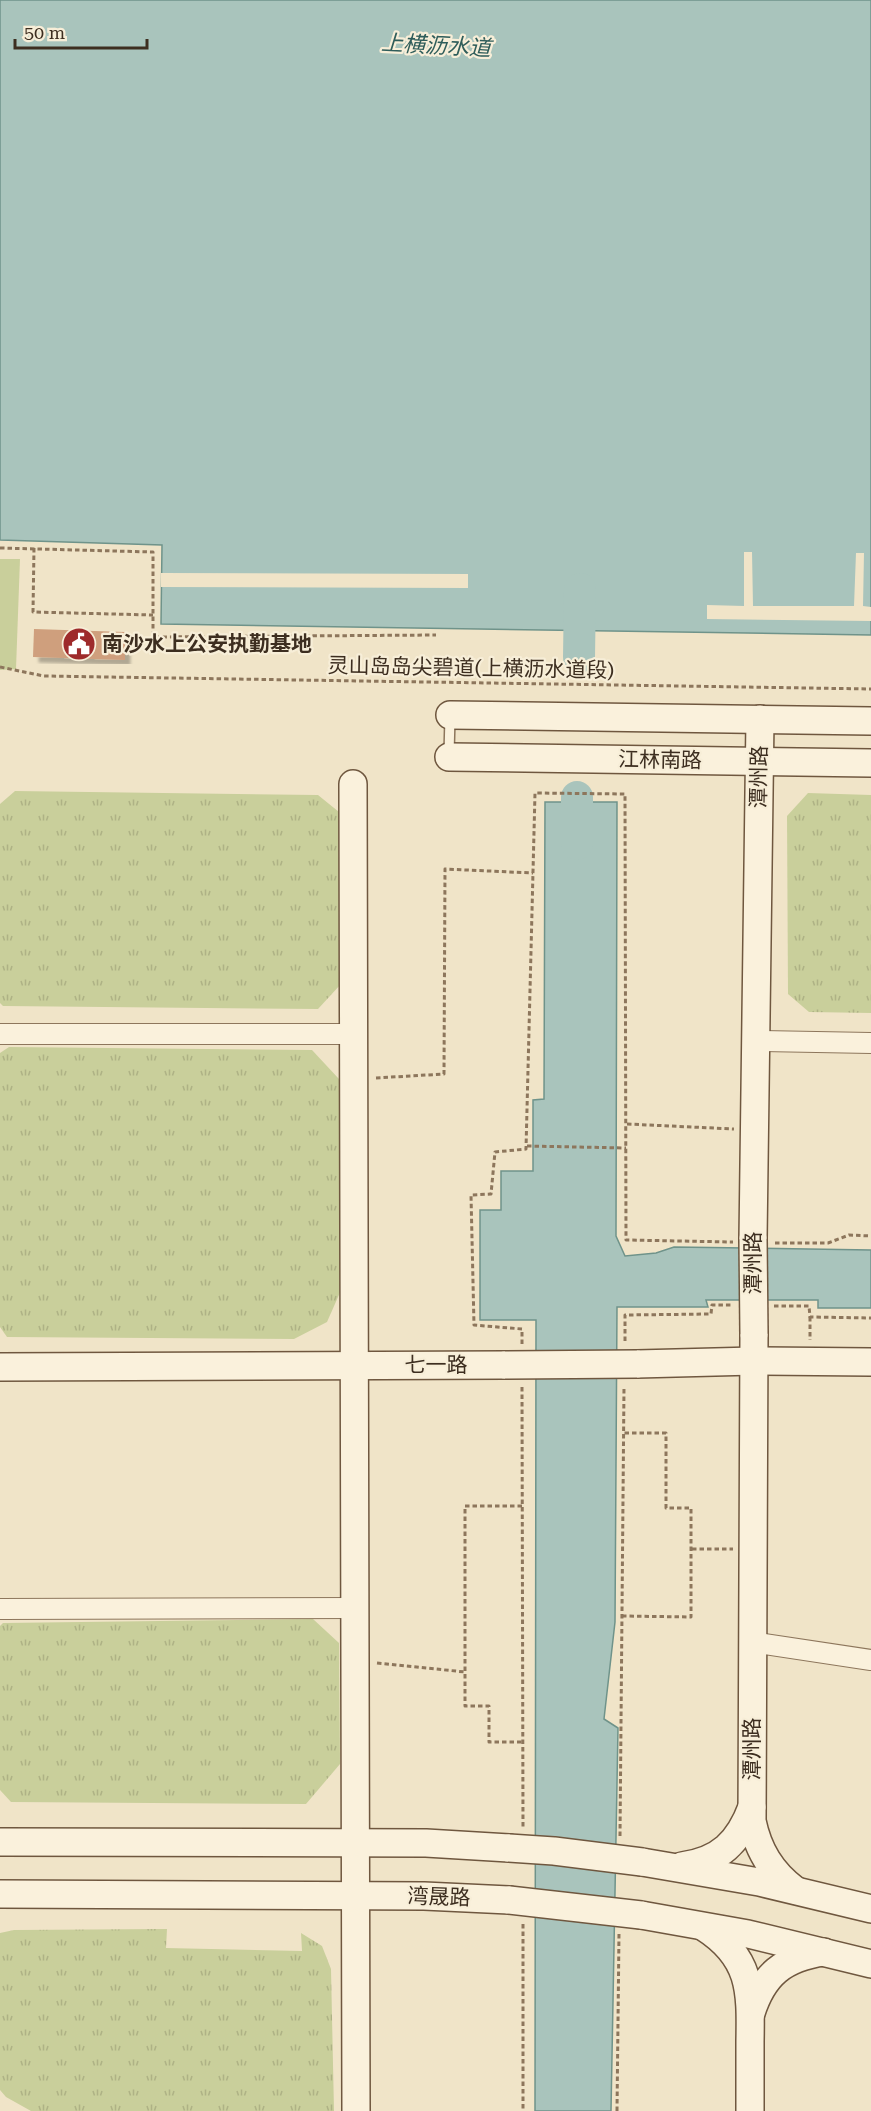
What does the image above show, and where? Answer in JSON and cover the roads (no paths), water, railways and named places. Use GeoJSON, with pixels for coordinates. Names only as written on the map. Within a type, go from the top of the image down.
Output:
{"type":"FeatureCollection","features":[{"type":"Feature","properties":{"kind":"street","name":"江林南路"},"geometry":{"type":"LineString","coordinates":[[450,715],[871,721]]}},
{"type":"Feature","properties":{"kind":"street","name":"潭州路"},"geometry":{"type":"LineString","coordinates":[[760,719],[751,1241],[754,1334],[752,1807],[755,1834],[766,1860],[784,1882],[795,1890]]}},
{"type":"Feature","properties":{"kind":"street","name":"江林南路"},"geometry":{"type":"LineString","coordinates":[[449,757],[871,763]]}},
{"type":"Feature","properties":{"kind":"street"},"geometry":{"type":"LineString","coordinates":[[353,784],[356,2111]]}},
{"type":"Feature","properties":{"kind":"street"},"geometry":{"type":"LineString","coordinates":[[0,1034],[354,1034]]}},
{"type":"Feature","properties":{"kind":"street"},"geometry":{"type":"LineString","coordinates":[[755,1041],[871,1043]]}},
{"type":"Feature","properties":{"kind":"street","name":"七一路"},"geometry":{"type":"LineString","coordinates":[[0,1367],[516,1365],[629,1367],[754,1361],[871,1362]]}},
{"type":"Feature","properties":{"kind":"street"},"geometry":{"type":"LineString","coordinates":[[0,1609],[355,1608]]}},
{"type":"Feature","properties":{"kind":"street"},"geometry":{"type":"LineString","coordinates":[[752,1642],[871,1660]]}},
{"type":"Feature","properties":{"kind":"street"},"geometry":{"type":"LineString","coordinates":[[676,1867],[696,1864],[716,1856],[732,1843],[744,1826],[752,1807]]}},
{"type":"Feature","properties":{"kind":"street"},"geometry":{"type":"LineString","coordinates":[[0,1842],[516,1843],[554,1851],[676,1867],[795,1890],[871,1909]]}},
{"type":"Feature","properties":{"kind":"street","name":"湾晟路"},"geometry":{"type":"LineString","coordinates":[[0,1894],[424,1896],[516,1911],[701,1925],[871,1964]]}},
{"type":"Feature","properties":{"kind":"street"},"geometry":{"type":"LineString","coordinates":[[701,1925],[719,1937],[734,1953],[744,1972],[750,1993],[750,2111]]}},
{"type":"Feature","properties":{"kind":"street"},"geometry":{"type":"LineString","coordinates":[[751,2014],[757,1994],[769,1977],[785,1963],[805,1955],[825,1952]]}},
{"type":"Feature","properties":{"kind":"lane"},"geometry":{"type":"LineString","coordinates":[[449,757],[450,715]]}},
{"type":"Feature","properties":{"kind":"water","name":"上横沥水道"},"geometry":{"type":"Polygon","coordinates":[[[0,0],[871,0],[871,635],[161,624],[162,545],[0,540],[0,0]]]}},
{"type":"Feature","properties":{"kind":"water"},"geometry":{"type":"Polygon","coordinates":[[[545,802],[617,802],[616,1236],[625,1256],[656,1253],[674,1247],[871,1250],[871,1308],[818,1308],[818,1300],[706,1300],[708,1307],[617,1307],[615,1622],[604,1719],[618,1728],[611,2111],[535,2111],[536,1320],[480,1320],[480,1210],[501,1210],[501,1171],[533,1171],[533,1100],[544,1099],[545,802]]]}},
{"type":"Feature","properties":{"kind":"waterway"},"geometry":{"type":"LineString","coordinates":[[579,657],[580,589]]}},
{"type":"Feature","properties":{"kind":"waterway"},"geometry":{"type":"LineString","coordinates":[[577,797],[577,844]]}},
{"type":"Feature","properties":{"kind":"place","name":"南沙水上公安执勤基地"},"geometry":{"type":"Point","coordinates":[79,644]}}]}
